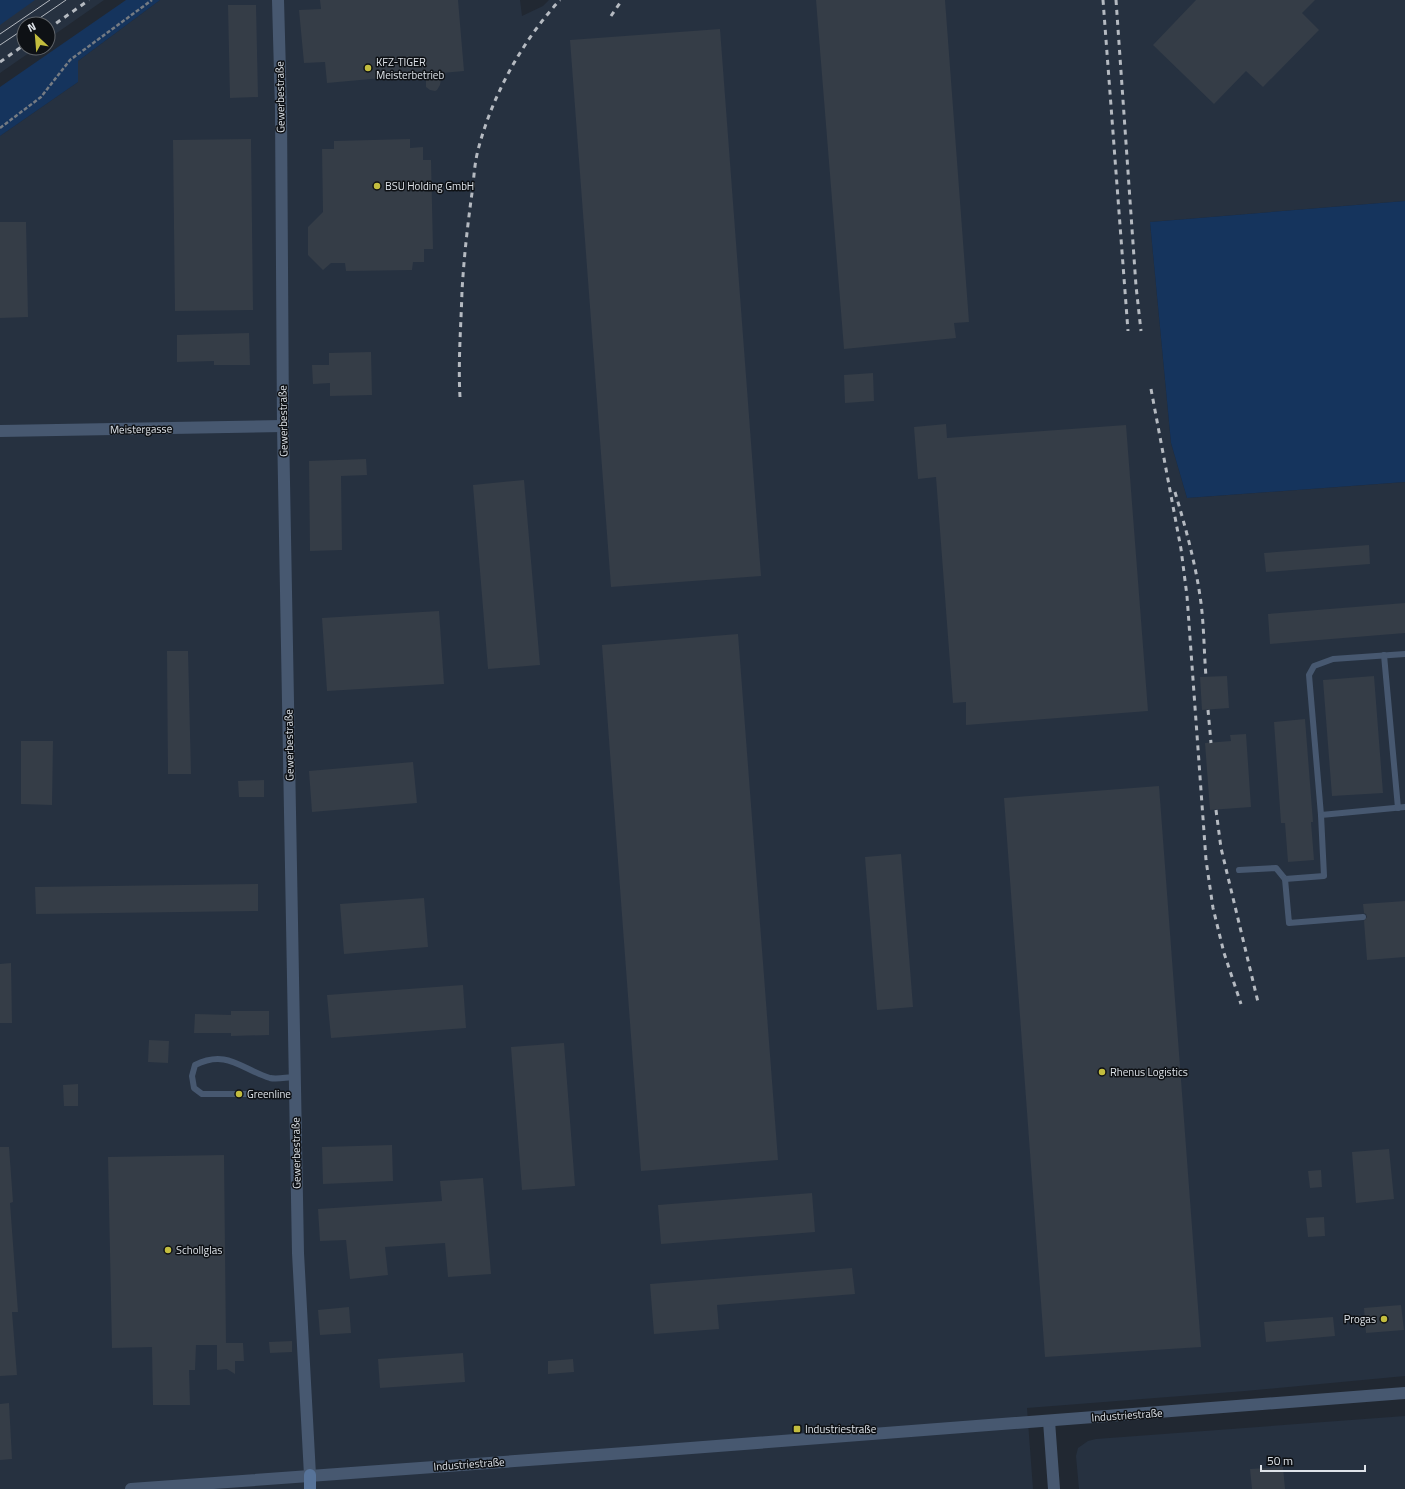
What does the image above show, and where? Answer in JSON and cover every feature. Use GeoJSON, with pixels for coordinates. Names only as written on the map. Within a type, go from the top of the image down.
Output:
{"type":"FeatureCollection","features":[{"type":"Feature","properties":{"kind":"street","name":"Gewerbestraße"},"geometry":{"type":"LineString","coordinates":[[278,0],[281,109],[283,426],[298,1253],[310,1489]]}},
{"type":"Feature","properties":{"kind":"street","name":"Meistergasse"},"geometry":{"type":"LineString","coordinates":[[0,431],[283,426]]}},
{"type":"Feature","properties":{"kind":"street","name":"Industriestraße"},"geometry":{"type":"LineString","coordinates":[[131,1489],[617,1454],[1405,1393]]}},
{"type":"Feature","properties":{"kind":"street"},"geometry":{"type":"LineString","coordinates":[[1049,1421],[1054,1489]]}},
{"type":"Feature","properties":{"kind":"lane"},"geometry":{"type":"LineString","coordinates":[[1285,879],[1324,876],[1321,815],[1309,675],[1314,666],[1333,659],[1405,654]]}},
{"type":"Feature","properties":{"kind":"lane"},"geometry":{"type":"LineString","coordinates":[[1384,655],[1398,808]]}},
{"type":"Feature","properties":{"kind":"lane"},"geometry":{"type":"LineString","coordinates":[[1321,815],[1405,807]]}},
{"type":"Feature","properties":{"kind":"lane"},"geometry":{"type":"LineString","coordinates":[[1239,870],[1276,868],[1285,879],[1289,923],[1363,917]]}},
{"type":"Feature","properties":{"kind":"lane"},"geometry":{"type":"LineString","coordinates":[[295,1077],[271,1078],[229,1060],[206,1059],[195,1065],[192,1076],[194,1088],[202,1094],[295,1094]]}},
{"type":"Feature","properties":{"kind":"path"},"geometry":{"type":"LineString","coordinates":[[0,128],[41,97],[70,60],[152,0]]}},
{"type":"Feature","properties":{"kind":"shaded area"},"geometry":{"type":"Polygon","coordinates":[[[0,0],[35,0],[0,25],[0,0]]]}},
{"type":"Feature","properties":{"kind":"shaded area"},"geometry":{"type":"Polygon","coordinates":[[[24,0],[104,0],[56,33],[56,16],[16,16],[16,56],[24,56],[0,73],[0,17],[24,0]]]}},
{"type":"Feature","properties":{"kind":"shaded area"},"geometry":{"type":"Polygon","coordinates":[[[126,0],[160,0],[78,61],[78,82],[0,136],[0,87],[45,56],[56,56],[56,48],[126,0]]]}},
{"type":"Feature","properties":{"kind":"shaded area"},"geometry":{"type":"Polygon","coordinates":[[[160,0],[520,0],[522,16],[543,6],[549,0],[1405,0],[1405,201],[1150,222],[1171,443],[1187,498],[1405,482],[1405,1376],[1245,1391],[1027,1408],[1033,1489],[0,1489],[0,136],[78,82],[78,61],[160,0]]]}},
{"type":"Feature","properties":{"kind":"shaded area"},"geometry":{"type":"Polygon","coordinates":[[[1405,201],[1405,482],[1187,498],[1171,443],[1150,222],[1405,201]]]}},
{"type":"Feature","properties":{"kind":"shaded area"},"geometry":{"type":"Polygon","coordinates":[[[1405,1416],[1405,1489],[1079,1489],[1076,1456],[1078,1448],[1088,1441],[1096,1439],[1405,1416]]]}},
{"type":"Feature","properties":{"kind":"building"},"geometry":{"type":"Polygon","coordinates":[[[320,0],[458,0],[464,71],[442,73],[440,85],[435,91],[426,87],[426,74],[327,83],[325,62],[304,63],[299,10],[321,9],[320,0]]]}},
{"type":"Feature","properties":{"kind":"building"},"geometry":{"type":"Polygon","coordinates":[[[816,0],[945,0],[969,322],[954,323],[956,338],[844,349],[816,0]]]}},
{"type":"Feature","properties":{"kind":"building"},"geometry":{"type":"Polygon","coordinates":[[[1196,0],[1315,0],[1302,13],[1319,30],[1263,87],[1246,71],[1214,104],[1153,45],[1196,0]]]}},
{"type":"Feature","properties":{"kind":"building"},"geometry":{"type":"Polygon","coordinates":[[[228,5],[256,5],[258,97],[230,98],[228,5]]]}},
{"type":"Feature","properties":{"kind":"building"},"geometry":{"type":"Polygon","coordinates":[[[720,29],[761,576],[611,587],[570,40],[720,29]]]}},
{"type":"Feature","properties":{"kind":"building"},"geometry":{"type":"Polygon","coordinates":[[[251,139],[253,310],[175,311],[173,140],[251,139]]]}},
{"type":"Feature","properties":{"kind":"building","name":"BSU Holding GmbH"},"geometry":{"type":"Polygon","coordinates":[[[410,139],[410,148],[423,147],[423,160],[431,160],[433,249],[424,249],[424,262],[413,262],[412,270],[346,271],[345,263],[331,263],[323,270],[308,255],[308,227],[323,212],[322,149],[334,149],[334,141],[410,139]]]}},
{"type":"Feature","properties":{"kind":"building"},"geometry":{"type":"Polygon","coordinates":[[[0,222],[26,222],[28,317],[0,318],[0,222]]]}},
{"type":"Feature","properties":{"kind":"building"},"geometry":{"type":"Polygon","coordinates":[[[249,333],[250,365],[214,365],[214,361],[177,362],[177,335],[249,333]]]}},
{"type":"Feature","properties":{"kind":"building"},"geometry":{"type":"Polygon","coordinates":[[[371,352],[372,395],[330,396],[330,383],[313,384],[312,365],[329,365],[329,353],[371,352]]]}},
{"type":"Feature","properties":{"kind":"building"},"geometry":{"type":"Polygon","coordinates":[[[873,373],[874,401],[845,403],[844,375],[873,373]]]}},
{"type":"Feature","properties":{"kind":"building"},"geometry":{"type":"Polygon","coordinates":[[[946,424],[947,438],[1126,425],[1148,711],[966,725],[966,702],[953,703],[936,477],[918,479],[914,427],[946,424]]]}},
{"type":"Feature","properties":{"kind":"building"},"geometry":{"type":"Polygon","coordinates":[[[366,459],[367,475],[341,476],[342,550],[310,551],[309,461],[366,459]]]}},
{"type":"Feature","properties":{"kind":"building"},"geometry":{"type":"Polygon","coordinates":[[[524,480],[540,665],[488,669],[473,485],[524,480]]]}},
{"type":"Feature","properties":{"kind":"building"},"geometry":{"type":"Polygon","coordinates":[[[1369,545],[1370,564],[1266,572],[1264,553],[1369,545]]]}},
{"type":"Feature","properties":{"kind":"building"},"geometry":{"type":"Polygon","coordinates":[[[1405,603],[1405,633],[1270,644],[1268,614],[1405,603]]]}},
{"type":"Feature","properties":{"kind":"building"},"geometry":{"type":"Polygon","coordinates":[[[439,611],[444,684],[327,691],[322,618],[439,611]]]}},
{"type":"Feature","properties":{"kind":"building"},"geometry":{"type":"Polygon","coordinates":[[[738,634],[778,1160],[641,1171],[602,645],[738,634]]]}},
{"type":"Feature","properties":{"kind":"building"},"geometry":{"type":"Polygon","coordinates":[[[167,651],[188,651],[191,774],[168,774],[167,651]]]}},
{"type":"Feature","properties":{"kind":"building"},"geometry":{"type":"Polygon","coordinates":[[[1227,676],[1229,708],[1202,710],[1200,677],[1227,676]]]}},
{"type":"Feature","properties":{"kind":"building"},"geometry":{"type":"Polygon","coordinates":[[[1374,676],[1383,793],[1332,796],[1323,680],[1374,676]]]}},
{"type":"Feature","properties":{"kind":"building"},"geometry":{"type":"Polygon","coordinates":[[[1305,719],[1313,822],[1311,822],[1314,860],[1288,862],[1285,823],[1281,823],[1274,722],[1305,719]]]}},
{"type":"Feature","properties":{"kind":"building"},"geometry":{"type":"Polygon","coordinates":[[[1246,734],[1251,807],[1210,810],[1205,743],[1231,741],[1230,735],[1246,734]]]}},
{"type":"Feature","properties":{"kind":"building"},"geometry":{"type":"Polygon","coordinates":[[[21,741],[53,741],[52,805],[21,804],[21,741]]]}},
{"type":"Feature","properties":{"kind":"building"},"geometry":{"type":"Polygon","coordinates":[[[413,762],[417,803],[312,812],[309,771],[413,762]]]}},
{"type":"Feature","properties":{"kind":"building"},"geometry":{"type":"Polygon","coordinates":[[[264,780],[264,797],[239,797],[238,781],[264,780]]]}},
{"type":"Feature","properties":{"kind":"building","name":"Rhenus Logistics"},"geometry":{"type":"Polygon","coordinates":[[[1159,786],[1201,1347],[1045,1357],[1004,798],[1159,786]]]}},
{"type":"Feature","properties":{"kind":"building"},"geometry":{"type":"Polygon","coordinates":[[[901,854],[913,1007],[877,1010],[865,857],[901,854]]]}},
{"type":"Feature","properties":{"kind":"building"},"geometry":{"type":"Polygon","coordinates":[[[258,884],[258,911],[36,914],[35,887],[258,884]]]}},
{"type":"Feature","properties":{"kind":"building"},"geometry":{"type":"Polygon","coordinates":[[[424,898],[428,947],[344,954],[340,904],[424,898]]]}},
{"type":"Feature","properties":{"kind":"building"},"geometry":{"type":"Polygon","coordinates":[[[1405,901],[1405,957],[1367,960],[1364,921],[1367,917],[1364,913],[1363,904],[1405,901]]]}},
{"type":"Feature","properties":{"kind":"building"},"geometry":{"type":"Polygon","coordinates":[[[11,963],[12,1023],[0,1023],[0,964],[11,963]]]}},
{"type":"Feature","properties":{"kind":"building"},"geometry":{"type":"Polygon","coordinates":[[[463,985],[466,1028],[331,1038],[327,995],[463,985]]]}},
{"type":"Feature","properties":{"kind":"building"},"geometry":{"type":"Polygon","coordinates":[[[231,1011],[269,1011],[269,1035],[231,1036],[231,1033],[194,1033],[195,1014],[231,1015],[231,1011]]]}},
{"type":"Feature","properties":{"kind":"building"},"geometry":{"type":"Polygon","coordinates":[[[149,1040],[169,1041],[168,1063],[148,1062],[149,1040]]]}},
{"type":"Feature","properties":{"kind":"building"},"geometry":{"type":"Polygon","coordinates":[[[564,1043],[575,1186],[522,1190],[511,1047],[564,1043]]]}},
{"type":"Feature","properties":{"kind":"building"},"geometry":{"type":"Polygon","coordinates":[[[78,1084],[78,1106],[64,1106],[63,1085],[78,1084]]]}},
{"type":"Feature","properties":{"kind":"building"},"geometry":{"type":"Polygon","coordinates":[[[392,1145],[393,1181],[323,1184],[322,1147],[392,1145]]]}},
{"type":"Feature","properties":{"kind":"building"},"geometry":{"type":"Polygon","coordinates":[[[0,1147],[9,1147],[13,1202],[10,1203],[18,1312],[12,1312],[17,1375],[0,1376],[0,1147]]]}},
{"type":"Feature","properties":{"kind":"building"},"geometry":{"type":"Polygon","coordinates":[[[1389,1149],[1394,1199],[1356,1203],[1352,1152],[1389,1149]]]}},
{"type":"Feature","properties":{"kind":"building","name":"Schollglas"},"geometry":{"type":"Polygon","coordinates":[[[224,1155],[226,1343],[243,1343],[244,1361],[235,1361],[235,1374],[227,1369],[217,1370],[217,1345],[196,1345],[195,1370],[189,1370],[190,1405],[153,1405],[152,1347],[112,1348],[108,1157],[224,1155]]]}},
{"type":"Feature","properties":{"kind":"building"},"geometry":{"type":"Polygon","coordinates":[[[1321,1170],[1322,1187],[1310,1188],[1308,1171],[1321,1170]]]}},
{"type":"Feature","properties":{"kind":"building"},"geometry":{"type":"Polygon","coordinates":[[[483,1178],[491,1274],[448,1277],[445,1243],[385,1247],[388,1275],[350,1279],[346,1240],[320,1241],[318,1209],[442,1201],[440,1181],[483,1178]]]}},
{"type":"Feature","properties":{"kind":"building"},"geometry":{"type":"Polygon","coordinates":[[[812,1193],[815,1232],[661,1244],[658,1205],[812,1193]]]}},
{"type":"Feature","properties":{"kind":"building"},"geometry":{"type":"Polygon","coordinates":[[[1324,1217],[1325,1236],[1308,1237],[1306,1218],[1324,1217]]]}},
{"type":"Feature","properties":{"kind":"building"},"geometry":{"type":"Polygon","coordinates":[[[852,1268],[855,1294],[717,1305],[719,1329],[654,1334],[650,1284],[852,1268]]]}},
{"type":"Feature","properties":{"kind":"building","name":"Progas"},"geometry":{"type":"Polygon","coordinates":[[[1401,1305],[1404,1330],[1366,1333],[1364,1308],[1401,1305]]]}},
{"type":"Feature","properties":{"kind":"building"},"geometry":{"type":"Polygon","coordinates":[[[349,1307],[351,1333],[320,1335],[318,1310],[349,1307]]]}},
{"type":"Feature","properties":{"kind":"building"},"geometry":{"type":"Polygon","coordinates":[[[1333,1317],[1335,1336],[1266,1342],[1264,1322],[1333,1317]]]}},
{"type":"Feature","properties":{"kind":"building"},"geometry":{"type":"Polygon","coordinates":[[[292,1341],[292,1352],[270,1353],[269,1342],[292,1341]]]}},
{"type":"Feature","properties":{"kind":"building"},"geometry":{"type":"Polygon","coordinates":[[[463,1353],[465,1382],[380,1388],[378,1359],[463,1353]]]}},
{"type":"Feature","properties":{"kind":"building"},"geometry":{"type":"Polygon","coordinates":[[[573,1359],[574,1372],[548,1374],[548,1361],[573,1359]]]}},
{"type":"Feature","properties":{"kind":"building"},"geometry":{"type":"Polygon","coordinates":[[[9,1403],[12,1459],[0,1460],[0,1404],[9,1403]]]}},
{"type":"Feature","properties":{"kind":"building"},"geometry":{"type":"Polygon","coordinates":[[[1283,1467],[1285,1489],[1252,1489],[1250,1469],[1283,1467]]]}},
{"type":"Feature","properties":{"kind":"tram line"},"geometry":{"type":"LineString","coordinates":[[0,34],[50,0]]}},
{"type":"Feature","properties":{"kind":"tram line"},"geometry":{"type":"LineString","coordinates":[[43,16],[66,0]]}},
{"type":"Feature","properties":{"kind":"tram line"},"geometry":{"type":"LineString","coordinates":[[0,45],[16,34]]}},
{"type":"Feature","properties":{"kind":"railway"},"geometry":{"type":"LineString","coordinates":[[56,23],[89,0]]}},
{"type":"Feature","properties":{"kind":"railway"},"geometry":{"type":"LineString","coordinates":[[460,397],[459,358],[463,278],[468,225],[478,150],[491,110],[510,70],[533,33],[560,0]]}},
{"type":"Feature","properties":{"kind":"railway"},"geometry":{"type":"LineString","coordinates":[[611,16],[622,0]]}},
{"type":"Feature","properties":{"kind":"railway"},"geometry":{"type":"LineString","coordinates":[[1103,0],[1128,331]]}},
{"type":"Feature","properties":{"kind":"railway"},"geometry":{"type":"LineString","coordinates":[[1116,0],[1136,286],[1141,331]]}},
{"type":"Feature","properties":{"kind":"railway"},"geometry":{"type":"LineString","coordinates":[[0,62],[16,51]]}},
{"type":"Feature","properties":{"kind":"railway"},"geometry":{"type":"LineString","coordinates":[[1151,389],[1181,549],[1187,596],[1206,860],[1213,908],[1224,953],[1241,1004]]}},
{"type":"Feature","properties":{"kind":"railway"},"geometry":{"type":"LineString","coordinates":[[1175,492],[1190,547],[1199,589],[1203,621],[1206,677]]}},
{"type":"Feature","properties":{"kind":"railway"},"geometry":{"type":"LineString","coordinates":[[1208,710],[1211,743]]}},
{"type":"Feature","properties":{"kind":"railway"},"geometry":{"type":"LineString","coordinates":[[1216,810],[1221,848],[1258,1002]]}},
{"type":"Feature","properties":{"kind":"place","name":"KFZ-TIGER Meisterbetrieb"},"geometry":{"type":"Point","coordinates":[368,68]}},
{"type":"Feature","properties":{"kind":"place","name":"BSU Holding GmbH"},"geometry":{"type":"Point","coordinates":[377,186]}},
{"type":"Feature","properties":{"kind":"place","name":"Rhenus Logistics"},"geometry":{"type":"Point","coordinates":[1102,1072]}},
{"type":"Feature","properties":{"kind":"place","name":"Greenline"},"geometry":{"type":"Point","coordinates":[239,1094]}},
{"type":"Feature","properties":{"kind":"place","name":"Schollglas"},"geometry":{"type":"Point","coordinates":[168,1250]}},
{"type":"Feature","properties":{"kind":"place","name":"Progas"},"geometry":{"type":"Point","coordinates":[1384,1319]}},
{"type":"Feature","properties":{"kind":"place","name":"Industriestraße"},"geometry":{"type":"Point","coordinates":[797,1429]}}]}
